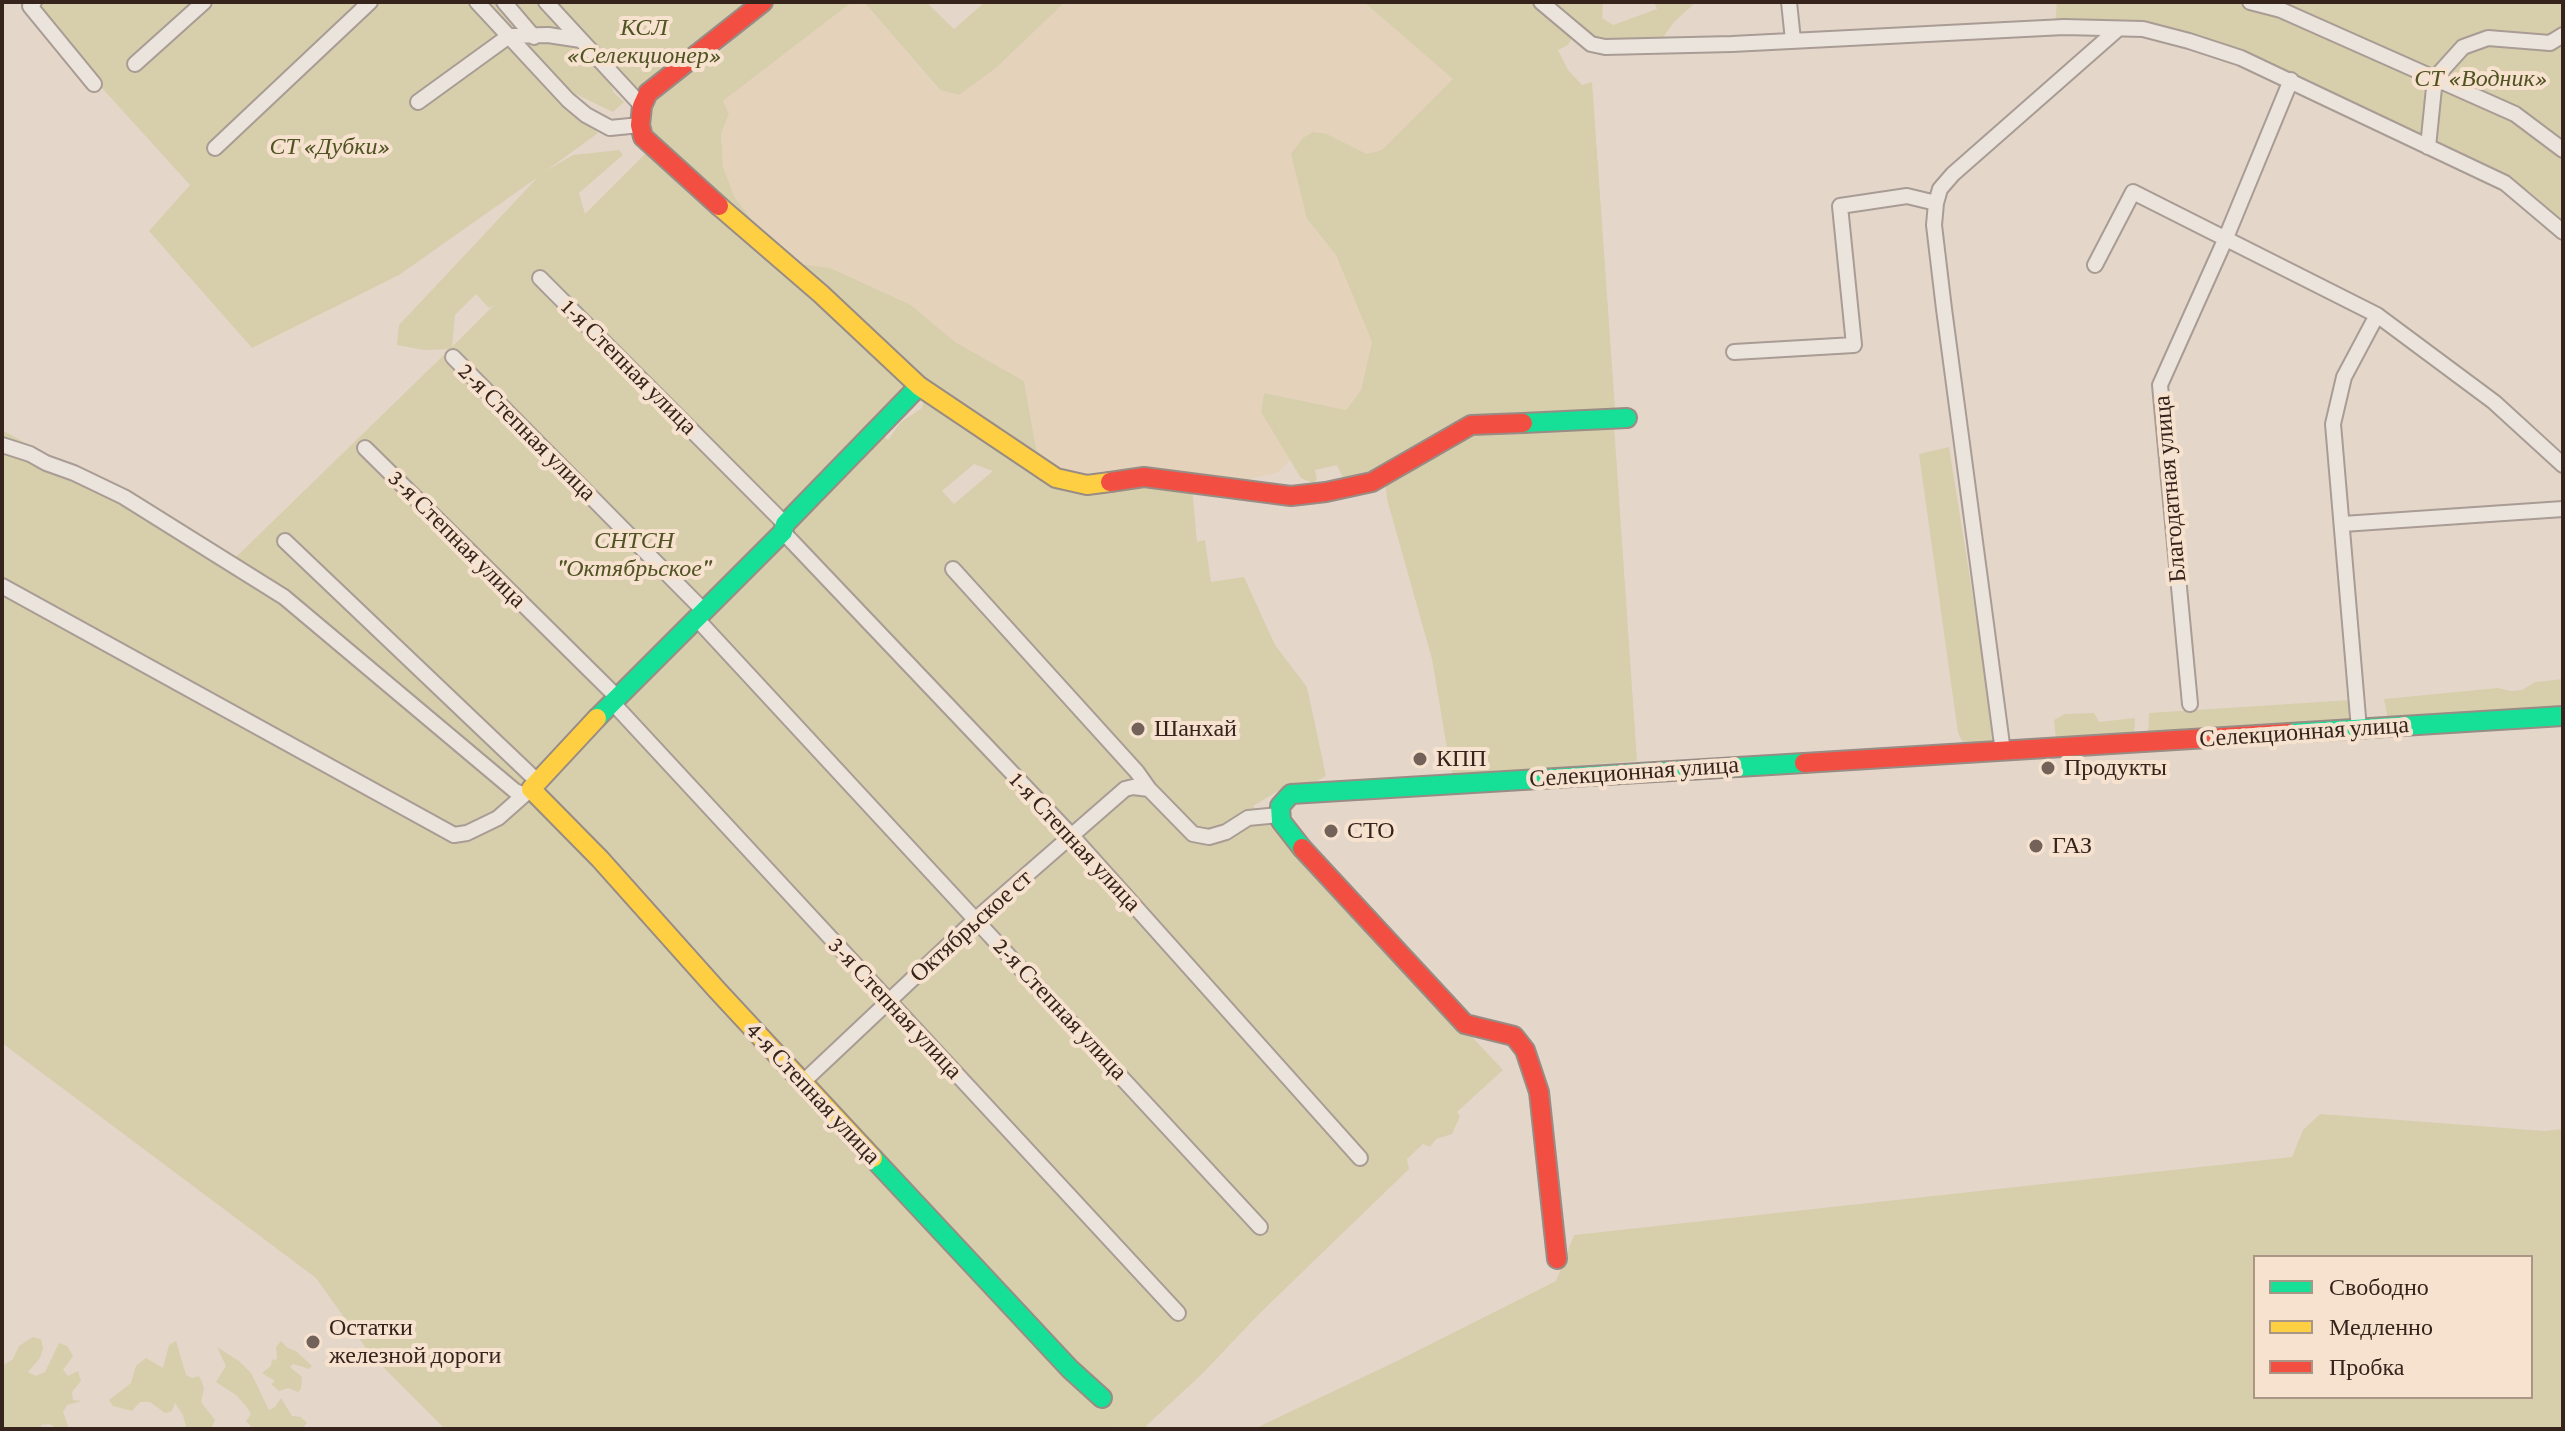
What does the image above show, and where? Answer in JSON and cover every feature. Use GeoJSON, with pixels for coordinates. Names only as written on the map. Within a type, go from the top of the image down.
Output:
{"type":"FeatureCollection","features":[{"type":"Feature","properties":{"kind":"street"},"geometry":{"type":"LineString","coordinates":[[135,64],[204,2]]}},
{"type":"Feature","properties":{"kind":"street"},"geometry":{"type":"LineString","coordinates":[[215,148],[370,2]]}},
{"type":"Feature","properties":{"kind":"street"},"geometry":{"type":"LineString","coordinates":[[477,2],[568,100],[586,115],[610,128],[641,116]]}},
{"type":"Feature","properties":{"kind":"street"},"geometry":{"type":"LineString","coordinates":[[504,2],[534,37]]}},
{"type":"Feature","properties":{"kind":"street"},"geometry":{"type":"LineString","coordinates":[[546,2],[581,40],[641,116]]}},
{"type":"Feature","properties":{"kind":"street"},"geometry":{"type":"LineString","coordinates":[[763,2],[648,93],[641,116],[643,137],[680,173],[821,294],[919,386],[1056,478],[1087,485],[1144,477],[1291,496],[1372,482],[1471,425],[1627,418]]}},
{"type":"Feature","properties":{"kind":"street"},"geometry":{"type":"LineString","coordinates":[[1541,2],[1591,44],[1605,47],[2081,28],[2143,29],[2241,58],[2505,183],[2563,232]]}},
{"type":"Feature","properties":{"kind":"street"},"geometry":{"type":"LineString","coordinates":[[1789,2],[1793,40]]}},
{"type":"Feature","properties":{"kind":"street"},"geometry":{"type":"LineString","coordinates":[[2250,2],[2281,10],[2515,114],[2563,150]]}},
{"type":"Feature","properties":{"kind":"street"},"geometry":{"type":"LineString","coordinates":[[26,4],[94,84]]}},
{"type":"Feature","properties":{"kind":"street"},"geometry":{"type":"LineString","coordinates":[[2081,28],[2093,40],[2093,50]]}},
{"type":"Feature","properties":{"kind":"street"},"geometry":{"type":"LineString","coordinates":[[2003,752],[1942,295],[1934,225],[1936,203],[1940,189],[1953,174],[2118,29]]}},
{"type":"Feature","properties":{"kind":"street"},"geometry":{"type":"LineString","coordinates":[[418,102],[509,36],[548,35],[581,40]]}},
{"type":"Feature","properties":{"kind":"street"},"geometry":{"type":"LineString","coordinates":[[2428,147],[2435,78],[2463,47],[2488,38],[2550,43],[2563,35]]}},
{"type":"Feature","properties":{"kind":"street","name":"Благодатная улица"},"geometry":{"type":"LineString","coordinates":[[2190,704],[2160,385],[2225,240],[2291,80]]}},
{"type":"Feature","properties":{"kind":"street"},"geometry":{"type":"LineString","coordinates":[[2095,265],[2133,192],[2377,315],[2494,402],[2563,465]]}},
{"type":"Feature","properties":{"kind":"street"},"geometry":{"type":"LineString","coordinates":[[1734,352],[1854,345],[1840,206],[1907,196],[1936,203]]}},
{"type":"Feature","properties":{"kind":"street","name":"1-я Степная улица"},"geometry":{"type":"LineString","coordinates":[[540,278],[784,528],[1072,836],[1360,1158]]}},
{"type":"Feature","properties":{"kind":"street"},"geometry":{"type":"LineString","coordinates":[[2359,729],[2333,424],[2344,377],[2377,315]]}},
{"type":"Feature","properties":{"kind":"street","name":"2-я Степная улица"},"geometry":{"type":"LineString","coordinates":[[453,357],[700,614],[1260,1227]]}},
{"type":"Feature","properties":{"kind":"street"},"geometry":{"type":"LineString","coordinates":[[2,586],[454,835],[467,833],[498,818],[531,787],[919,386]]}},
{"type":"Feature","properties":{"kind":"street"},"geometry":{"type":"LineString","coordinates":[[2,445],[30,454],[124,497],[284,597],[515,791],[531,787]]}},
{"type":"Feature","properties":{"kind":"street","name":"3-я Степная улица"},"geometry":{"type":"LineString","coordinates":[[365,448],[614,700],[1178,1313]]}},
{"type":"Feature","properties":{"kind":"street"},"geometry":{"type":"LineString","coordinates":[[2343,524],[2563,509]]}},
{"type":"Feature","properties":{"kind":"street","name":"4-я Степная улица"},"geometry":{"type":"LineString","coordinates":[[285,541],[600,859],[717,990],[1059,1358],[1102,1398]]}},
{"type":"Feature","properties":{"kind":"street"},"geometry":{"type":"LineString","coordinates":[[953,569],[1149,789],[1193,834],[1202,837],[1226,832],[1248,818],[1279,815],[1285,828],[1309,858],[1465,1024],[1514,1036],[1525,1050],[1539,1092],[1557,1259]]}},
{"type":"Feature","properties":{"kind":"street","name":"Селекционная улица"},"geometry":{"type":"LineString","coordinates":[[1279,815],[1282,801],[1297,791],[2003,752],[2563,716]]}},
{"type":"Feature","properties":{"kind":"street","name":"Октябрьское ст"},"geometry":{"type":"LineString","coordinates":[[803,1082],[976,919],[1125,789],[1149,789]]}},
{"type":"Feature","properties":{"kind":"shaded area"},"geometry":{"type":"Polygon","coordinates":[[[852,2],[864,2],[939,90],[997,67],[1065,2],[1364,2],[1454,78],[1382,150],[1367,154],[1327,134],[1307,219],[1336,255],[1372,342],[1361,390],[1346,410],[1264,393],[1261,412],[1291,460],[1277,473],[1244,480],[1088,479],[1053,469],[1036,449],[1024,381],[955,342],[911,305],[793,263],[767,240],[734,196],[723,167],[721,133],[729,114],[723,101],[852,2]]]}},
{"type":"Feature","properties":{"kind":"green space"},"geometry":{"type":"Polygon","coordinates":[[[24,2],[466,2],[536,78],[598,133],[546,171],[573,155],[619,150],[623,155],[579,193],[585,214],[648,151],[920,390],[882,434],[888,440],[901,422],[922,408],[925,394],[1055,480],[1144,480],[1192,488],[1197,542],[1205,540],[1211,582],[1244,577],[1275,645],[1307,687],[1326,776],[1315,782],[1292,783],[1253,806],[1265,820],[1281,830],[1503,1070],[1457,1112],[1460,1116],[1452,1134],[1436,1139],[1430,1147],[1423,1144],[1407,1159],[1409,1169],[1146,1426],[1148,1429],[1119,1429],[1118,1426],[1113,1429],[1110,1426],[1109,1429],[445,1429],[371,1355],[316,1278],[2,1043],[2,430],[234,559],[450,349],[424,350],[397,345],[399,325],[538,177],[399,275],[252,348],[149,231],[190,185],[24,2]],[[476,294],[455,315],[452,347],[494,305],[489,308],[476,294]],[[974,464],[942,491],[954,504],[993,471],[974,464]]]}},
{"type":"Feature","properties":{"kind":"green space"},"geometry":{"type":"Polygon","coordinates":[[[483,2],[537,2],[608,78],[614,93],[624,102],[613,112],[563,88],[483,2]]]}},
{"type":"Feature","properties":{"kind":"green space","name":"КСЛ «Селекционер»"},"geometry":{"type":"Polygon","coordinates":[[[549,2],[757,2],[640,97],[549,2]]]}},
{"type":"Feature","properties":{"kind":"green space"},"geometry":{"type":"Polygon","coordinates":[[[776,2],[852,2],[723,101],[729,114],[721,133],[723,167],[734,196],[767,240],[647,134],[645,110],[688,67],[696,73],[776,2]]]}},
{"type":"Feature","properties":{"kind":"green space"},"geometry":{"type":"Polygon","coordinates":[[[864,2],[926,2],[954,29],[985,2],[1065,2],[997,67],[959,95],[940,90],[864,2]]]}},
{"type":"Feature","properties":{"kind":"green space"},"geometry":{"type":"Polygon","coordinates":[[[1364,2],[1536,2],[1566,27],[1572,38],[1568,45],[1558,50],[1568,70],[1582,85],[1592,82],[1615,408],[1613,413],[1471,421],[1383,468],[1343,478],[1337,465],[1315,470],[1317,480],[1313,483],[1301,478],[1261,412],[1264,393],[1346,410],[1361,390],[1372,342],[1336,255],[1307,219],[1291,154],[1303,138],[1313,132],[1327,134],[1367,154],[1382,150],[1453,79],[1364,2]]]}},
{"type":"Feature","properties":{"kind":"green space"},"geometry":{"type":"Polygon","coordinates":[[[1552,2],[1603,2],[1602,18],[1613,25],[1657,9],[1654,2],[1696,2],[1674,22],[1661,40],[1595,40],[1552,2]]]}},
{"type":"Feature","properties":{"kind":"green space","name":"СТ «Водник»"},"geometry":{"type":"Polygon","coordinates":[[[2057,2],[2563,2],[2563,222],[2529,191],[2500,173],[2192,36],[2055,24],[2057,2]]]}},
{"type":"Feature","properties":{"kind":"green space"},"geometry":{"type":"Polygon","coordinates":[[[793,263],[830,268],[911,305],[955,342],[1024,381],[1036,449],[1053,469],[922,381],[793,263]]]}},
{"type":"Feature","properties":{"kind":"green space"},"geometry":{"type":"Polygon","coordinates":[[[1614,425],[1637,761],[1453,775],[1432,659],[1387,499],[1385,479],[1480,431],[1614,425]]]}},
{"type":"Feature","properties":{"kind":"green space"},"geometry":{"type":"Polygon","coordinates":[[[1949,447],[1996,742],[1965,746],[1958,733],[1919,454],[1949,447]]]}},
{"type":"Feature","properties":{"kind":"green space"},"geometry":{"type":"Polygon","coordinates":[[[2563,679],[2563,708],[2388,720],[2384,699],[2498,688],[2522,690],[2535,682],[2563,679]]]}},
{"type":"Feature","properties":{"kind":"green space"},"geometry":{"type":"Polygon","coordinates":[[[2351,700],[2352,722],[2148,734],[2149,713],[2351,700]]]}},
{"type":"Feature","properties":{"kind":"green space"},"geometry":{"type":"Polygon","coordinates":[[[2094,713],[2099,722],[2135,718],[2134,735],[2056,740],[2054,720],[2065,714],[2094,713]]]}},
{"type":"Feature","properties":{"kind":"green space"},"geometry":{"type":"Polygon","coordinates":[[[2320,1114],[2545,1131],[2563,1129],[2563,1429],[1254,1429],[1556,1281],[1574,1235],[2292,1157],[2303,1130],[2320,1114]]]}},
{"type":"Feature","properties":{"kind":"green space"},"geometry":{"type":"Polygon","coordinates":[[[33,1337],[41,1339],[43,1348],[40,1358],[28,1372],[36,1376],[45,1372],[59,1343],[67,1346],[73,1356],[63,1370],[68,1376],[78,1371],[81,1381],[72,1392],[73,1400],[82,1401],[67,1405],[63,1412],[68,1426],[66,1429],[49,1424],[41,1425],[40,1429],[2,1429],[2,1366],[13,1359],[19,1346],[33,1337]]]}},
{"type":"Feature","properties":{"kind":"green space"},"geometry":{"type":"Polygon","coordinates":[[[176,1341],[186,1375],[192,1378],[199,1376],[202,1382],[201,1402],[215,1420],[211,1429],[169,1429],[186,1427],[175,1403],[172,1411],[165,1413],[150,1402],[140,1402],[132,1411],[113,1406],[109,1400],[131,1383],[136,1366],[146,1358],[163,1368],[169,1345],[176,1341]]]}},
{"type":"Feature","properties":{"kind":"green space"},"geometry":{"type":"Polygon","coordinates":[[[281,1341],[312,1366],[309,1369],[293,1364],[290,1367],[302,1377],[298,1392],[288,1388],[279,1391],[271,1384],[275,1381],[262,1373],[271,1366],[272,1359],[275,1361],[277,1358],[276,1347],[281,1341]]]}},
{"type":"Feature","properties":{"kind":"green space"},"geometry":{"type":"Polygon","coordinates":[[[217,1347],[251,1373],[269,1410],[281,1398],[292,1416],[301,1417],[307,1423],[302,1429],[253,1429],[246,1421],[251,1414],[246,1406],[216,1382],[226,1366],[217,1347]]]}},
{"type":"Feature","properties":{"kind":"traffic: fast"},"geometry":{"type":"LineString","coordinates":[[597,718],[783,532],[785,524],[919,386]]}},
{"type":"Feature","properties":{"kind":"traffic: fast"},"geometry":{"type":"LineString","coordinates":[[1523,423],[1627,418]]}},
{"type":"Feature","properties":{"kind":"traffic: fast"},"geometry":{"type":"LineString","coordinates":[[2289,733],[2563,716]]}},
{"type":"Feature","properties":{"kind":"traffic: fast"},"geometry":{"type":"LineString","coordinates":[[1302,848],[1281,821],[1280,806],[1291,794],[1804,763]]}},
{"type":"Feature","properties":{"kind":"traffic: fast"},"geometry":{"type":"LineString","coordinates":[[873,1158],[1070,1369],[1102,1398]]}},
{"type":"Feature","properties":{"kind":"traffic: slow"},"geometry":{"type":"LineString","coordinates":[[719,206],[821,294],[919,386],[1056,478],[1087,485],[1110,482]]}},
{"type":"Feature","properties":{"kind":"traffic: slow"},"geometry":{"type":"LineString","coordinates":[[597,718],[531,789],[600,859],[873,1158]]}},
{"type":"Feature","properties":{"kind":"traffic: jam"},"geometry":{"type":"LineString","coordinates":[[719,206],[643,137],[640,125],[642,106],[648,93],[763,2]]}},
{"type":"Feature","properties":{"kind":"traffic: jam"},"geometry":{"type":"LineString","coordinates":[[1110,482],[1144,477],[1291,496],[1326,492],[1372,482],[1471,425],[1523,423]]}},
{"type":"Feature","properties":{"kind":"traffic: jam"},"geometry":{"type":"LineString","coordinates":[[1804,763],[2289,733]]}},
{"type":"Feature","properties":{"kind":"traffic: jam"},"geometry":{"type":"LineString","coordinates":[[1302,848],[1465,1024],[1514,1036],[1525,1050],[1539,1092],[1557,1259]]}},
{"type":"Feature","properties":{"kind":"place","name":"Шанхай"},"geometry":{"type":"Point","coordinates":[1138,729]}},
{"type":"Feature","properties":{"kind":"place","name":"КПП"},"geometry":{"type":"Point","coordinates":[1420,759]}},
{"type":"Feature","properties":{"kind":"place","name":"Продукты"},"geometry":{"type":"Point","coordinates":[2048,768]}},
{"type":"Feature","properties":{"kind":"place","name":"СТО"},"geometry":{"type":"Point","coordinates":[1331,831]}},
{"type":"Feature","properties":{"kind":"place","name":"ГАЗ"},"geometry":{"type":"Point","coordinates":[2036,846]}},
{"type":"Feature","properties":{"kind":"place","name":"Остатки железной дороги"},"geometry":{"type":"Point","coordinates":[313,1342]}},
{"type":"Feature","properties":{"kind":"park label","name":"СТ «Дубки»"},"geometry":{"type":"Point","coordinates":[330,147]}},
{"type":"Feature","properties":{"kind":"park label","name":"СНТСН \"Октябрьское\""},"geometry":{"type":"Point","coordinates":[634,555]}}]}
